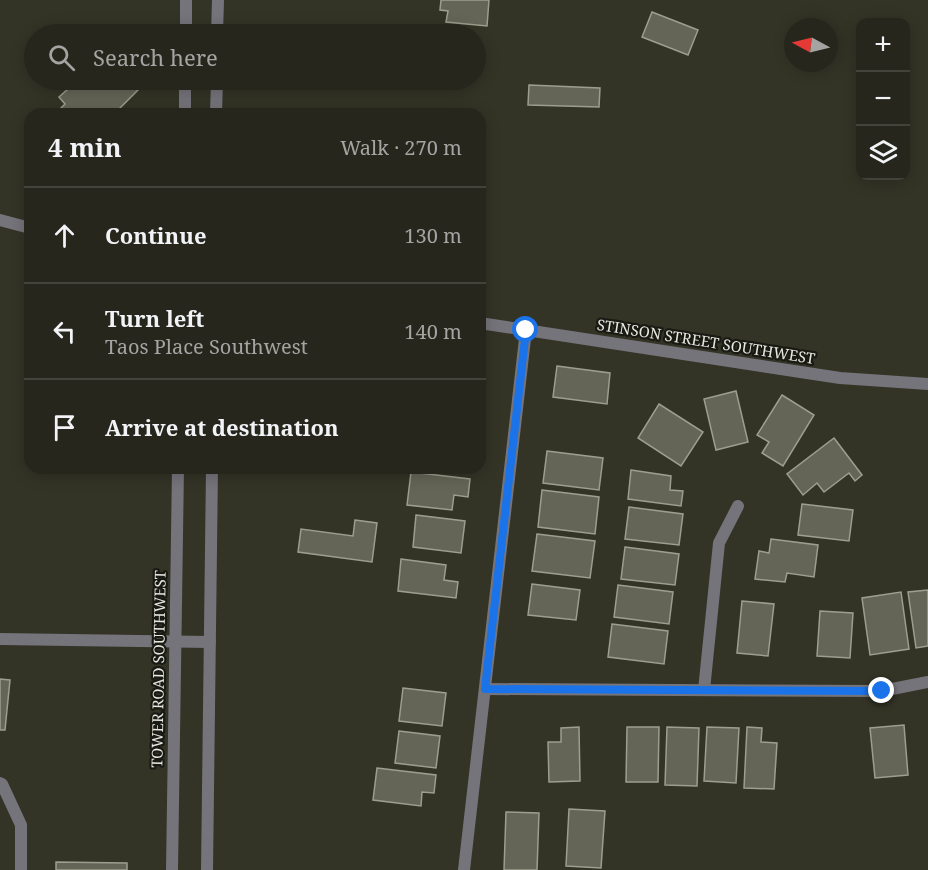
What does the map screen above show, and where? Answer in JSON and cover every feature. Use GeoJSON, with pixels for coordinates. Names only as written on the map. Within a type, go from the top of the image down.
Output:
{"type":"FeatureCollection","features":[{"type":"Feature","properties":{"kind":"street"},"geometry":{"type":"LineString","coordinates":[[186,0],[186,24]]}},
{"type":"Feature","properties":{"kind":"street"},"geometry":{"type":"LineString","coordinates":[[217,24],[218,0]]}},
{"type":"Feature","properties":{"kind":"street"},"geometry":{"type":"LineString","coordinates":[[185,90],[185,108]]}},
{"type":"Feature","properties":{"kind":"street"},"geometry":{"type":"LineString","coordinates":[[216,108],[217,90]]}},
{"type":"Feature","properties":{"kind":"street"},"geometry":{"type":"LineString","coordinates":[[0,220],[24,226]]}},
{"type":"Feature","properties":{"kind":"street","name":"STINSON STREET SOUTHWEST"},"geometry":{"type":"LineString","coordinates":[[486,324],[840,378],[928,384]]}},
{"type":"Feature","properties":{"kind":"street"},"geometry":{"type":"LineString","coordinates":[[464,870],[526,330]]}},
{"type":"Feature","properties":{"kind":"street","name":"TOWER ROAD SOUTHWEST"},"geometry":{"type":"LineString","coordinates":[[172,870],[178,474]]}},
{"type":"Feature","properties":{"kind":"street"},"geometry":{"type":"LineString","coordinates":[[207,870],[212,474]]}},
{"type":"Feature","properties":{"kind":"street"},"geometry":{"type":"LineString","coordinates":[[704,690],[719,543],[738,506]]}},
{"type":"Feature","properties":{"kind":"street"},"geometry":{"type":"LineString","coordinates":[[0,639],[210,642]]}},
{"type":"Feature","properties":{"kind":"street"},"geometry":{"type":"LineString","coordinates":[[485,689],[882,691],[928,682]]}},
{"type":"Feature","properties":{"kind":"street"},"geometry":{"type":"LineString","coordinates":[[1,783],[21,825],[21,870]]}},
{"type":"Feature","properties":{"kind":"building"},"geometry":{"type":"Polygon","coordinates":[[[441,0],[489,0],[487,26],[486,24],[446,22],[448,11],[440,10],[441,0]]]}},
{"type":"Feature","properties":{"kind":"building"},"geometry":{"type":"Polygon","coordinates":[[[652,12],[698,30],[688,55],[642,37],[652,12]]]}},
{"type":"Feature","properties":{"kind":"building"},"geometry":{"type":"Polygon","coordinates":[[[529,85],[600,88],[599,107],[528,105],[529,85]]]}},
{"type":"Feature","properties":{"kind":"building"},"geometry":{"type":"Polygon","coordinates":[[[67,90],[138,90],[120,108],[61,108],[65,104],[59,97],[67,90]]]}},
{"type":"Feature","properties":{"kind":"building"},"geometry":{"type":"Polygon","coordinates":[[[557,366],[610,373],[607,404],[553,397],[557,366]]]}},
{"type":"Feature","properties":{"kind":"building"},"geometry":{"type":"Polygon","coordinates":[[[736,391],[748,442],[716,450],[704,399],[736,391]]]}},
{"type":"Feature","properties":{"kind":"building"},"geometry":{"type":"Polygon","coordinates":[[[782,395],[814,415],[783,466],[762,453],[769,442],[757,435],[782,395]]]}},
{"type":"Feature","properties":{"kind":"building"},"geometry":{"type":"Polygon","coordinates":[[[659,404],[703,432],[681,466],[638,438],[659,404]]]}},
{"type":"Feature","properties":{"kind":"building"},"geometry":{"type":"Polygon","coordinates":[[[834,438],[862,475],[855,481],[849,473],[824,492],[817,483],[803,495],[787,474],[834,438]]]}},
{"type":"Feature","properties":{"kind":"building"},"geometry":{"type":"Polygon","coordinates":[[[547,451],[603,458],[599,490],[543,483],[547,451]]]}},
{"type":"Feature","properties":{"kind":"building"},"geometry":{"type":"Polygon","coordinates":[[[631,470],[671,476],[670,490],[683,491],[681,506],[628,499],[631,470]]]}},
{"type":"Feature","properties":{"kind":"building"},"geometry":{"type":"Polygon","coordinates":[[[411,474],[470,479],[468,497],[454,495],[452,510],[407,505],[411,474]]]}},
{"type":"Feature","properties":{"kind":"building"},"geometry":{"type":"Polygon","coordinates":[[[542,490],[599,497],[595,534],[538,527],[542,490]]]}},
{"type":"Feature","properties":{"kind":"building"},"geometry":{"type":"Polygon","coordinates":[[[802,504],[853,510],[849,541],[798,535],[802,504]]]}},
{"type":"Feature","properties":{"kind":"building"},"geometry":{"type":"Polygon","coordinates":[[[629,507],[683,514],[679,545],[625,539],[629,507]]]}},
{"type":"Feature","properties":{"kind":"building"},"geometry":{"type":"Polygon","coordinates":[[[416,515],[465,521],[461,553],[413,547],[416,515]]]}},
{"type":"Feature","properties":{"kind":"building"},"geometry":{"type":"Polygon","coordinates":[[[355,520],[377,523],[372,562],[298,552],[301,529],[353,536],[355,520]]]}},
{"type":"Feature","properties":{"kind":"building"},"geometry":{"type":"Polygon","coordinates":[[[537,534],[595,541],[590,578],[532,571],[537,534]]]}},
{"type":"Feature","properties":{"kind":"building"},"geometry":{"type":"Polygon","coordinates":[[[771,539],[818,545],[814,577],[787,573],[785,582],[755,579],[759,551],[769,553],[771,539]]]}},
{"type":"Feature","properties":{"kind":"building"},"geometry":{"type":"Polygon","coordinates":[[[625,547],[679,554],[675,585],[621,579],[625,547]]]}},
{"type":"Feature","properties":{"kind":"building"},"geometry":{"type":"Polygon","coordinates":[[[401,559],[446,565],[444,580],[458,582],[456,598],[398,591],[401,559]]]}},
{"type":"Feature","properties":{"kind":"building"},"geometry":{"type":"Polygon","coordinates":[[[532,584],[580,590],[576,620],[528,615],[532,584]]]}},
{"type":"Feature","properties":{"kind":"building"},"geometry":{"type":"Polygon","coordinates":[[[618,585],[673,592],[669,624],[614,617],[618,585]]]}},
{"type":"Feature","properties":{"kind":"building"},"geometry":{"type":"Polygon","coordinates":[[[928,590],[928,646],[916,648],[908,592],[928,590]]]}},
{"type":"Feature","properties":{"kind":"building"},"geometry":{"type":"Polygon","coordinates":[[[901,592],[909,649],[870,655],[862,598],[901,592]]]}},
{"type":"Feature","properties":{"kind":"building"},"geometry":{"type":"Polygon","coordinates":[[[742,601],[774,604],[768,656],[737,653],[742,601]]]}},
{"type":"Feature","properties":{"kind":"building"},"geometry":{"type":"Polygon","coordinates":[[[820,611],[853,613],[850,658],[817,656],[820,611]]]}},
{"type":"Feature","properties":{"kind":"building"},"geometry":{"type":"Polygon","coordinates":[[[612,624],[668,631],[664,664],[608,657],[612,624]]]}},
{"type":"Feature","properties":{"kind":"building"},"geometry":{"type":"Polygon","coordinates":[[[0,679],[10,680],[5,730],[0,730],[0,679]]]}},
{"type":"Feature","properties":{"kind":"building"},"geometry":{"type":"Polygon","coordinates":[[[403,688],[446,693],[442,726],[399,721],[403,688]]]}},
{"type":"Feature","properties":{"kind":"building"},"geometry":{"type":"Polygon","coordinates":[[[904,725],[908,775],[875,778],[870,728],[904,725]]]}},
{"type":"Feature","properties":{"kind":"building"},"geometry":{"type":"Polygon","coordinates":[[[579,727],[580,781],[549,782],[548,742],[561,742],[561,728],[579,727]]]}},
{"type":"Feature","properties":{"kind":"building"},"geometry":{"type":"Polygon","coordinates":[[[627,727],[659,727],[658,782],[626,782],[627,727]]]}},
{"type":"Feature","properties":{"kind":"building"},"geometry":{"type":"Polygon","coordinates":[[[667,727],[699,728],[697,786],[665,785],[667,727]]]}},
{"type":"Feature","properties":{"kind":"building"},"geometry":{"type":"Polygon","coordinates":[[[707,727],[739,728],[736,783],[704,781],[707,727]]]}},
{"type":"Feature","properties":{"kind":"building"},"geometry":{"type":"Polygon","coordinates":[[[747,727],[762,728],[761,742],[777,743],[774,789],[744,788],[747,727]]]}},
{"type":"Feature","properties":{"kind":"building"},"geometry":{"type":"Polygon","coordinates":[[[399,731],[440,736],[436,768],[395,763],[399,731]]]}},
{"type":"Feature","properties":{"kind":"building"},"geometry":{"type":"Polygon","coordinates":[[[377,768],[436,775],[434,793],[422,792],[421,806],[373,800],[377,768]]]}},
{"type":"Feature","properties":{"kind":"building"},"geometry":{"type":"Polygon","coordinates":[[[569,809],[605,811],[601,868],[566,866],[569,809]]]}},
{"type":"Feature","properties":{"kind":"building"},"geometry":{"type":"Polygon","coordinates":[[[506,812],[539,813],[537,870],[504,870],[506,812]]]}},
{"type":"Feature","properties":{"kind":"building"},"geometry":{"type":"Polygon","coordinates":[[[56,862],[127,863],[127,870],[56,870],[56,862]]]}},
{"type":"Feature","properties":{"kind":"route"},"geometry":{"type":"LineString","coordinates":[[526,330],[485,689],[882,691]]}}]}
